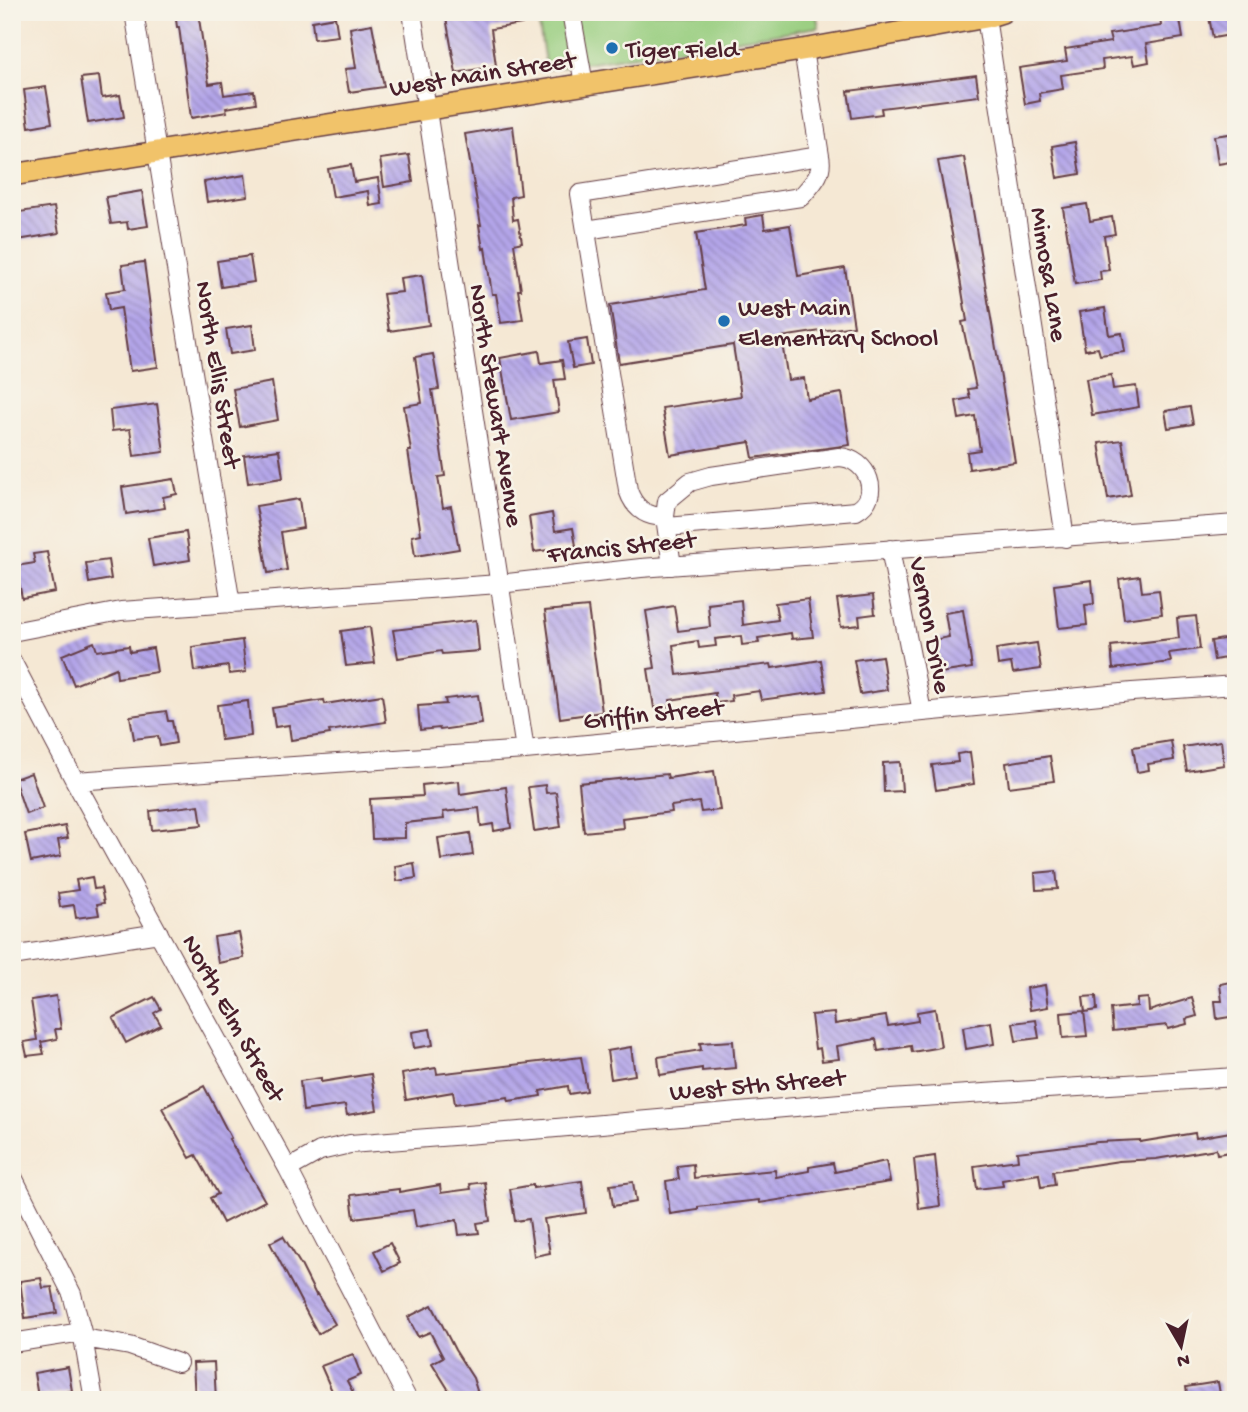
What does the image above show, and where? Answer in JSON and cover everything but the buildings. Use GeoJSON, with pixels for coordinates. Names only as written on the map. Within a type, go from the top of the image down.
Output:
{"type":"FeatureCollection","features":[{"type":"Feature","properties":{"kind":"main road","name":"West Main Street"},"geometry":{"type":"LineString","coordinates":[[12,175],[803,50],[994,15]]}},
{"type":"Feature","properties":{"kind":"street","name":"North Ellis Street"},"geometry":{"type":"LineString","coordinates":[[134,12],[231,604]]}},
{"type":"Feature","properties":{"kind":"street","name":"North Stewart Avenue"},"geometry":{"type":"LineString","coordinates":[[412,12],[525,750]]}},
{"type":"Feature","properties":{"kind":"street"},"geometry":{"type":"LineString","coordinates":[[571,12],[584,84]]}},
{"type":"Feature","properties":{"kind":"street","name":"Mimosa Lane"},"geometry":{"type":"LineString","coordinates":[[994,15],[1065,538]]}},
{"type":"Feature","properties":{"kind":"street"},"geometry":{"type":"LineString","coordinates":[[586,230],[801,197],[817,178],[822,164],[803,50]]}},
{"type":"Feature","properties":{"kind":"street"},"geometry":{"type":"LineString","coordinates":[[672,566],[666,522],[667,501],[690,482],[710,476],[847,457],[865,470],[869,485],[869,498],[856,511],[666,522],[637,508],[628,490],[580,194],[820,156]]}},
{"type":"Feature","properties":{"kind":"street","name":"Francis Street"},"geometry":{"type":"LineString","coordinates":[[12,632],[121,611],[499,584],[672,566],[1236,523]]}},
{"type":"Feature","properties":{"kind":"street","name":"Vernon Drive"},"geometry":{"type":"LineString","coordinates":[[890,549],[922,712]]}},
{"type":"Feature","properties":{"kind":"street","name":"North Elm Street"},"geometry":{"type":"LineString","coordinates":[[12,661],[288,1169],[408,1400]]}},
{"type":"Feature","properties":{"kind":"street","name":"Griffin Street"},"geometry":{"type":"LineString","coordinates":[[75,781],[525,750],[1132,692],[1236,685]]}},
{"type":"Feature","properties":{"kind":"street"},"geometry":{"type":"LineString","coordinates":[[12,956],[159,933]]}},
{"type":"Feature","properties":{"kind":"street","name":"West 5th Street"},"geometry":{"type":"LineString","coordinates":[[288,1169],[320,1151],[350,1144],[876,1100],[1236,1077]]}},
{"type":"Feature","properties":{"kind":"street"},"geometry":{"type":"LineString","coordinates":[[12,1175],[72,1294],[94,1400]]}},
{"type":"Feature","properties":{"kind":"street"},"geometry":{"type":"LineString","coordinates":[[12,1343],[82,1335],[131,1346],[178,1363]]}},
{"type":"Feature","properties":{"kind":"green space","name":"Tiger Field"},"geometry":{"type":"Polygon","coordinates":[[[537,12],[816,12],[819,27],[546,69],[537,12]]]}},
{"type":"Feature","properties":{"kind":"place","name":"Tiger Field"},"geometry":{"type":"Point","coordinates":[612,48]}},
{"type":"Feature","properties":{"kind":"place","name":"West Main Elementary School"},"geometry":{"type":"Point","coordinates":[724,321]}}]}
